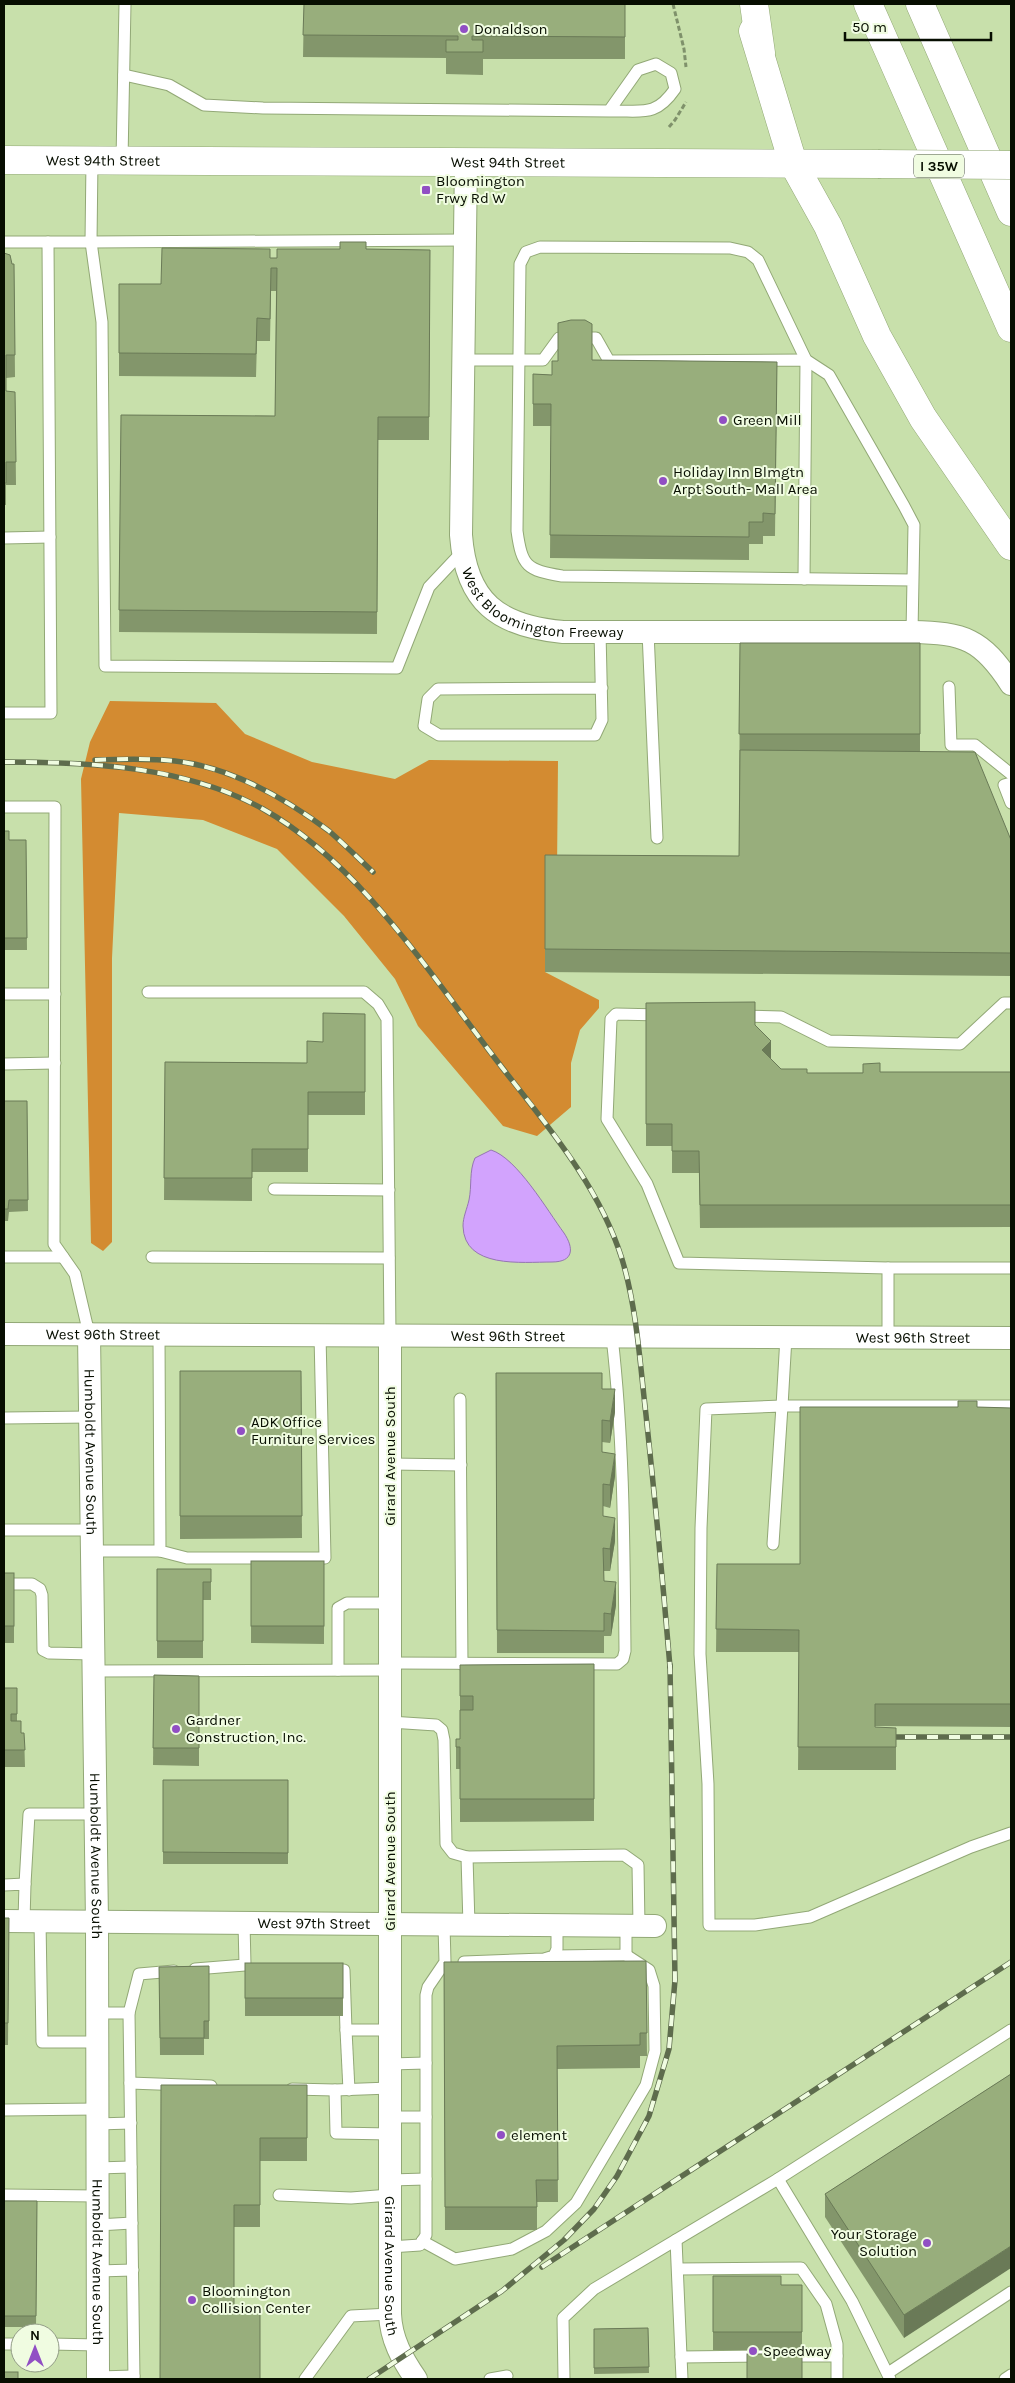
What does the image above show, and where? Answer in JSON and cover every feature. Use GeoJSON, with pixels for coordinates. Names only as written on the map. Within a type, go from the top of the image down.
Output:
{"type":"FeatureCollection","features":[{"type":"Feature","properties":{"kind":"main road"},"geometry":{"type":"LineString","coordinates":[[743,4],[761,53],[793,163],[828,226],[877,336],[923,418],[1011,546]]}},
{"type":"Feature","properties":{"kind":"main road"},"geometry":{"type":"LineString","coordinates":[[754,4],[761,53]]}},
{"type":"Feature","properties":{"kind":"main road","name":"I 35W"},"geometry":{"type":"LineString","coordinates":[[868,4],[1011,328]]}},
{"type":"Feature","properties":{"kind":"main road","name":"I 35W"},"geometry":{"type":"LineString","coordinates":[[920,4],[1011,212]]}},
{"type":"Feature","properties":{"kind":"main road","name":"West 94th Street"},"geometry":{"type":"LineString","coordinates":[[4,160],[1011,165]]}},
{"type":"Feature","properties":{"kind":"street","name":"West Bloomington Freeway"},"geometry":{"type":"LineString","coordinates":[[466,161],[462,552],[468,577],[476,592],[489,606],[501,616],[540,630],[600,632],[912,632],[951,634],[970,640],[984,649],[1011,684]]}},
{"type":"Feature","properties":{"kind":"street","name":"West 96th Street"},"geometry":{"type":"LineString","coordinates":[[4,1334],[1011,1338]]}},
{"type":"Feature","properties":{"kind":"street","name":"Humboldt Avenue South"},"geometry":{"type":"LineString","coordinates":[[89,1334],[97,1922],[98,2378]]}},
{"type":"Feature","properties":{"kind":"street","name":"Girard Avenue South"},"geometry":{"type":"LineString","coordinates":[[390,1336],[390,2314],[395,2341],[402,2357],[416,2379]]}},
{"type":"Feature","properties":{"kind":"street","name":"West 97th Street"},"geometry":{"type":"LineString","coordinates":[[23,1921],[640,1926]]}},
{"type":"Feature","properties":{"kind":"lane"},"geometry":{"type":"LineString","coordinates":[[122,160],[125,4]]}},
{"type":"Feature","properties":{"kind":"lane"},"geometry":{"type":"LineString","coordinates":[[124,75],[169,85],[204,105],[263,108],[609,111],[654,110],[665,104],[676,89],[671,73],[656,64],[638,70],[609,111]]}},
{"type":"Feature","properties":{"kind":"lane"},"geometry":{"type":"LineString","coordinates":[[92,160],[91,242],[102,322],[105,666],[397,668],[429,587],[462,552]]}},
{"type":"Feature","properties":{"kind":"lane"},"geometry":{"type":"LineString","coordinates":[[4,242],[465,240]]}},
{"type":"Feature","properties":{"kind":"lane"},"geometry":{"type":"LineString","coordinates":[[4,713],[51,713],[48,242]]}},
{"type":"Feature","properties":{"kind":"lane"},"geometry":{"type":"LineString","coordinates":[[804,579],[806,360],[758,260],[748,252],[730,248],[540,246],[526,252],[520,264],[517,531],[520,554],[534,571],[562,576],[804,579],[913,580]]}},
{"type":"Feature","properties":{"kind":"lane"},"geometry":{"type":"LineString","coordinates":[[543,360],[559,338],[596,338],[609,360]]}},
{"type":"Feature","properties":{"kind":"lane"},"geometry":{"type":"LineString","coordinates":[[464,360],[558,360]]}},
{"type":"Feature","properties":{"kind":"lane"},"geometry":{"type":"LineString","coordinates":[[592,360],[806,360],[829,375],[914,526],[912,632]]}},
{"type":"Feature","properties":{"kind":"lane"},"geometry":{"type":"LineString","coordinates":[[4,538],[50,537]]}},
{"type":"Feature","properties":{"kind":"lane"},"geometry":{"type":"LineString","coordinates":[[600,632],[602,688],[602,720],[595,735],[440,735],[424,726],[428,699],[438,688],[602,688]]}},
{"type":"Feature","properties":{"kind":"lane"},"geometry":{"type":"LineString","coordinates":[[648,632],[657,838]]}},
{"type":"Feature","properties":{"kind":"lane"},"geometry":{"type":"LineString","coordinates":[[949,687],[951,745],[975,745],[1011,774]]}},
{"type":"Feature","properties":{"kind":"lane"},"geometry":{"type":"LineString","coordinates":[[1011,783],[1004,785],[1011,803]]}},
{"type":"Feature","properties":{"kind":"lane"},"geometry":{"type":"LineString","coordinates":[[4,807],[55,807],[54,1244],[76,1274],[89,1334]]}},
{"type":"Feature","properties":{"kind":"lane"},"geometry":{"type":"LineString","coordinates":[[148,992],[364,992],[378,1004],[387,1019],[390,1336]]}},
{"type":"Feature","properties":{"kind":"lane"},"geometry":{"type":"LineString","coordinates":[[4,994],[55,994]]}},
{"type":"Feature","properties":{"kind":"lane"},"geometry":{"type":"LineString","coordinates":[[723,1016],[781,1017],[829,1041],[960,1044],[1004,1003],[1011,1003]]}},
{"type":"Feature","properties":{"kind":"lane"},"geometry":{"type":"LineString","coordinates":[[674,1015],[616,1014],[611,1019],[607,1119],[646,1184],[679,1263],[888,1268],[1011,1268]]}},
{"type":"Feature","properties":{"kind":"lane"},"geometry":{"type":"LineString","coordinates":[[4,1064],[55,1063]]}},
{"type":"Feature","properties":{"kind":"lane"},"geometry":{"type":"LineString","coordinates":[[274,1189],[389,1190]]}},
{"type":"Feature","properties":{"kind":"lane"},"geometry":{"type":"LineString","coordinates":[[4,1257],[64,1257]]}},
{"type":"Feature","properties":{"kind":"lane"},"geometry":{"type":"LineString","coordinates":[[152,1257],[389,1258]]}},
{"type":"Feature","properties":{"kind":"lane"},"geometry":{"type":"LineString","coordinates":[[888,1268],[888,1338]]}},
{"type":"Feature","properties":{"kind":"lane"},"geometry":{"type":"LineString","coordinates":[[159,1334],[160,1551]]}},
{"type":"Feature","properties":{"kind":"lane"},"geometry":{"type":"LineString","coordinates":[[4,1530],[92,1540],[160,1551],[187,1558],[325,1558],[320,1335]]}},
{"type":"Feature","properties":{"kind":"lane"},"geometry":{"type":"LineString","coordinates":[[4,1584],[32,1584],[40,1588],[42,1595],[43,1650],[49,1653],[94,1662],[338,1670],[462,1664],[618,1664],[623,1659],[625,1651],[624,1502],[619,1398],[612,1336]]}},
{"type":"Feature","properties":{"kind":"lane"},"geometry":{"type":"LineString","coordinates":[[773,1544],[786,1338]]}},
{"type":"Feature","properties":{"kind":"lane"},"geometry":{"type":"LineString","coordinates":[[460,1398],[462,1664]]}},
{"type":"Feature","properties":{"kind":"lane"},"geometry":{"type":"LineString","coordinates":[[1011,1406],[782,1406],[706,1409],[701,1528],[700,1654],[708,1784],[709,1925],[755,1925],[810,1917],[971,1847],[1011,1833]]}},
{"type":"Feature","properties":{"kind":"lane"},"geometry":{"type":"LineString","coordinates":[[4,1418],[90,1417]]}},
{"type":"Feature","properties":{"kind":"lane"},"geometry":{"type":"LineString","coordinates":[[390,1464],[460,1465]]}},
{"type":"Feature","properties":{"kind":"lane"},"geometry":{"type":"LineString","coordinates":[[338,1670],[338,1608],[347,1603],[390,1603]]}},
{"type":"Feature","properties":{"kind":"lane"},"geometry":{"type":"LineString","coordinates":[[390,1722],[436,1725],[442,1730],[444,1740],[446,1844],[453,1853],[467,1857],[624,1855],[638,1865],[640,1926],[626,1955]]}},
{"type":"Feature","properties":{"kind":"lane"},"geometry":{"type":"LineString","coordinates":[[96,1814],[29,1814],[23,1921],[42,2042],[97,2042]]}},
{"type":"Feature","properties":{"kind":"lane"},"geometry":{"type":"LineString","coordinates":[[467,1857],[469,1925]]}},
{"type":"Feature","properties":{"kind":"lane"},"geometry":{"type":"LineString","coordinates":[[4,1885],[25,1884]]}},
{"type":"Feature","properties":{"kind":"lane"},"geometry":{"type":"LineString","coordinates":[[98,2378],[134,2378],[129,2013],[140,1974],[250,1965],[244,1923]]}},
{"type":"Feature","properties":{"kind":"lane"},"geometry":{"type":"LineString","coordinates":[[390,2247],[420,2245],[426,2234],[426,1995],[428,1987],[445,1962],[444,1925]]}},
{"type":"Feature","properties":{"kind":"lane"},"geometry":{"type":"LineString","coordinates":[[554,1956],[557,1949],[557,1925]]}},
{"type":"Feature","properties":{"kind":"lane"},"geometry":{"type":"LineString","coordinates":[[422,2241],[455,2259],[512,2249],[546,2231],[576,2203],[646,2085],[655,2051],[654,1986],[649,1970],[626,1955],[554,1956],[544,1960],[445,1962]]}},
{"type":"Feature","properties":{"kind":"lane"},"geometry":{"type":"LineString","coordinates":[[315,1969],[344,1970],[349,2090]]}},
{"type":"Feature","properties":{"kind":"lane"},"geometry":{"type":"LineString","coordinates":[[97,2013],[129,2013]]}},
{"type":"Feature","properties":{"kind":"lane"},"geometry":{"type":"LineString","coordinates":[[346,2030],[390,2030]]}},
{"type":"Feature","properties":{"kind":"lane"},"geometry":{"type":"LineString","coordinates":[[564,2379],[563,2318],[594,2289],[778,2179],[1011,2030]]}},
{"type":"Feature","properties":{"kind":"lane"},"geometry":{"type":"LineString","coordinates":[[390,2064],[426,2063]]}},
{"type":"Feature","properties":{"kind":"lane"},"geometry":{"type":"LineString","coordinates":[[130,2083],[228,2086]]}},
{"type":"Feature","properties":{"kind":"lane"},"geometry":{"type":"LineString","coordinates":[[276,2088],[349,2090],[390,2088]]}},
{"type":"Feature","properties":{"kind":"lane"},"geometry":{"type":"LineString","coordinates":[[334,2090],[336,2133],[390,2125],[426,2117]]}},
{"type":"Feature","properties":{"kind":"lane"},"geometry":{"type":"LineString","coordinates":[[4,2110],[97,2116],[131,2123]]}},
{"type":"Feature","properties":{"kind":"lane"},"geometry":{"type":"LineString","coordinates":[[97,2168],[131,2167]]}},
{"type":"Feature","properties":{"kind":"lane"},"geometry":{"type":"LineString","coordinates":[[279,2195],[351,2198],[426,2179]]}},
{"type":"Feature","properties":{"kind":"lane"},"geometry":{"type":"LineString","coordinates":[[778,2179],[852,2301],[889,2376],[1011,2292]]}},
{"type":"Feature","properties":{"kind":"lane"},"geometry":{"type":"LineString","coordinates":[[4,2195],[97,2196]]}},
{"type":"Feature","properties":{"kind":"lane"},"geometry":{"type":"LineString","coordinates":[[98,2226],[132,2223]]}},
{"type":"Feature","properties":{"kind":"lane"},"geometry":{"type":"LineString","coordinates":[[676,2240],[682,2379]]}},
{"type":"Feature","properties":{"kind":"lane"},"geometry":{"type":"LineString","coordinates":[[678,2269],[801,2268],[826,2304],[837,2344],[837,2379]]}},
{"type":"Feature","properties":{"kind":"lane"},"geometry":{"type":"LineString","coordinates":[[98,2271],[133,2270]]}},
{"type":"Feature","properties":{"kind":"lane"},"geometry":{"type":"LineString","coordinates":[[305,2379],[351,2316],[390,2314]]}},
{"type":"Feature","properties":{"kind":"lane"},"geometry":{"type":"LineString","coordinates":[[60,2344],[98,2345]]}},
{"type":"Feature","properties":{"kind":"lane"},"geometry":{"type":"LineString","coordinates":[[682,2357],[837,2356]]}},
{"type":"Feature","properties":{"kind":"lane"},"geometry":{"type":"LineString","coordinates":[[1005,2379],[1011,2375]]}},
{"type":"Feature","properties":{"kind":"lane"},"geometry":{"type":"LineString","coordinates":[[490,2379],[507,2376]]}},
{"type":"Feature","properties":{"kind":"shaded area"},"geometry":{"type":"Polygon","coordinates":[[[110,701],[216,703],[245,734],[312,762],[395,779],[429,760],[558,761],[557,873],[545,972],[599,1000],[599,1008],[580,1030],[571,1063],[571,1107],[537,1136],[503,1126],[418,1026],[395,979],[344,916],[277,849],[203,820],[119,813],[112,958],[112,1242],[103,1251],[91,1243],[81,779],[90,742],[110,701]]]}},
{"type":"Feature","properties":{"kind":"shaded area"},"geometry":{"type":"Polygon","coordinates":[[[491,1150],[511,1163],[521,1174],[564,1233],[570,1249],[570,1253],[565,1260],[552,1262],[511,1262],[497,1260],[473,1250],[466,1240],[463,1223],[469,1200],[473,1163],[475,1158],[491,1150]]]}},
{"type":"Feature","properties":{"kind":"building","name":"Donaldson"},"geometry":{"type":"Polygon","coordinates":[[[304,4],[625,4],[625,37],[472,36],[472,40],[483,40],[483,52],[446,52],[446,40],[458,40],[458,36],[303,35],[304,4]]]}},
{"type":"Feature","properties":{"kind":"building"},"geometry":{"type":"Polygon","coordinates":[[[340,242],[366,242],[366,249],[430,250],[429,417],[378,417],[377,612],[119,610],[121,415],[275,416],[277,268],[271,268],[270,319],[257,318],[256,354],[119,353],[119,284],[161,284],[162,248],[270,249],[270,258],[277,258],[277,249],[340,249],[340,242]]]}},
{"type":"Feature","properties":{"kind":"building"},"geometry":{"type":"Polygon","coordinates":[[[4,253],[10,255],[12,264],[14,264],[15,355],[6,355],[6,391],[15,392],[16,462],[6,462],[6,483],[4,483],[4,253]]]}},
{"type":"Feature","properties":{"kind":"building","name":"Holiday Inn Blmgtn Arpt South- Mall Area"},"geometry":{"type":"Polygon","coordinates":[[[571,320],[585,320],[592,324],[592,360],[777,362],[775,514],[763,513],[763,522],[749,522],[749,537],[550,535],[551,404],[533,404],[533,374],[552,375],[552,361],[558,361],[558,323],[571,320]]]}},
{"type":"Feature","properties":{"kind":"building"},"geometry":{"type":"Polygon","coordinates":[[[740,643],[920,643],[920,734],[739,734],[740,643]]]}},
{"type":"Feature","properties":{"kind":"building"},"geometry":{"type":"Polygon","coordinates":[[[740,750],[975,752],[1011,840],[1011,953],[545,949],[545,855],[739,856],[740,750]]]}},
{"type":"Feature","properties":{"kind":"building"},"geometry":{"type":"Polygon","coordinates":[[[4,831],[9,831],[9,840],[26,840],[27,938],[4,938],[4,831]]]}},
{"type":"Feature","properties":{"kind":"building"},"geometry":{"type":"Polygon","coordinates":[[[755,1002],[755,1025],[771,1041],[762,1050],[781,1069],[807,1069],[807,1073],[863,1073],[863,1064],[880,1063],[880,1072],[1011,1072],[1011,1205],[700,1205],[699,1151],[672,1151],[672,1124],[646,1124],[646,1003],[755,1002]]]}},
{"type":"Feature","properties":{"kind":"building"},"geometry":{"type":"Polygon","coordinates":[[[323,1013],[365,1014],[365,1092],[308,1092],[308,1149],[252,1149],[252,1178],[164,1178],[165,1062],[307,1063],[307,1041],[323,1042],[323,1013]]]}},
{"type":"Feature","properties":{"kind":"building"},"geometry":{"type":"Polygon","coordinates":[[[4,1101],[27,1101],[28,1200],[9,1200],[8,1209],[4,1209],[4,1101]]]}},
{"type":"Feature","properties":{"kind":"building","name":"ADK Office Furniture Services"},"geometry":{"type":"Polygon","coordinates":[[[180,1371],[301,1371],[302,1516],[180,1516],[180,1371]]]}},
{"type":"Feature","properties":{"kind":"building"},"geometry":{"type":"Polygon","coordinates":[[[496,1373],[602,1373],[602,1389],[615,1389],[610,1421],[602,1420],[602,1452],[615,1454],[610,1485],[603,1484],[603,1516],[615,1518],[610,1549],[603,1548],[604,1581],[616,1582],[611,1614],[604,1613],[604,1631],[497,1630],[496,1373]]]}},
{"type":"Feature","properties":{"kind":"building"},"geometry":{"type":"Polygon","coordinates":[[[958,1401],[977,1401],[977,1407],[1011,1408],[1011,1704],[875,1704],[875,1727],[896,1728],[896,1747],[798,1747],[799,1630],[716,1629],[717,1564],[800,1564],[800,1407],[958,1407],[958,1401]]]}},
{"type":"Feature","properties":{"kind":"building"},"geometry":{"type":"Polygon","coordinates":[[[251,1561],[324,1561],[324,1626],[251,1626],[251,1561]]]}},
{"type":"Feature","properties":{"kind":"building"},"geometry":{"type":"Polygon","coordinates":[[[157,1569],[211,1569],[211,1582],[203,1582],[203,1641],[157,1641],[157,1569]]]}},
{"type":"Feature","properties":{"kind":"building"},"geometry":{"type":"Polygon","coordinates":[[[4,1573],[14,1573],[14,1626],[4,1626],[4,1573]]]}},
{"type":"Feature","properties":{"kind":"building"},"geometry":{"type":"Polygon","coordinates":[[[594,1664],[594,1799],[460,1799],[460,1747],[456,1747],[456,1739],[460,1739],[460,1710],[473,1710],[473,1696],[460,1696],[460,1665],[594,1664]]]}},
{"type":"Feature","properties":{"kind":"building","name":"Gardner Construction, Inc."},"geometry":{"type":"Polygon","coordinates":[[[154,1675],[199,1676],[199,1748],[153,1748],[154,1675]]]}},
{"type":"Feature","properties":{"kind":"building"},"geometry":{"type":"Polygon","coordinates":[[[4,1688],[17,1688],[17,1714],[11,1714],[11,1721],[21,1721],[21,1733],[24,1733],[25,1750],[4,1750],[4,1688]]]}},
{"type":"Feature","properties":{"kind":"building"},"geometry":{"type":"Polygon","coordinates":[[[163,1780],[288,1780],[288,1853],[163,1852],[163,1780]]]}},
{"type":"Feature","properties":{"kind":"building"},"geometry":{"type":"Polygon","coordinates":[[[4,1918],[9,1918],[8,2023],[4,2023],[4,1918]]]}},
{"type":"Feature","properties":{"kind":"building","name":"element"},"geometry":{"type":"Polygon","coordinates":[[[646,1961],[647,2033],[640,2033],[640,2045],[557,2046],[558,2180],[536,2180],[537,2207],[445,2207],[444,1962],[646,1961]]]}},
{"type":"Feature","properties":{"kind":"building"},"geometry":{"type":"Polygon","coordinates":[[[245,1963],[343,1963],[343,1998],[245,1998],[245,1963]]]}},
{"type":"Feature","properties":{"kind":"building"},"geometry":{"type":"Polygon","coordinates":[[[209,1966],[209,2021],[204,2021],[204,2038],[160,2038],[159,1967],[209,1966]]]}},
{"type":"Feature","properties":{"kind":"building","name":"Your Storage Solution"},"geometry":{"type":"Polygon","coordinates":[[[1011,2074],[1011,2246],[904,2315],[825,2194],[1011,2074]]]}},
{"type":"Feature","properties":{"kind":"building"},"geometry":{"type":"Polygon","coordinates":[[[161,2085],[307,2085],[307,2138],[260,2138],[260,2205],[234,2205],[234,2310],[260,2310],[260,2379],[160,2379],[161,2085]]]}},
{"type":"Feature","properties":{"kind":"building"},"geometry":{"type":"Polygon","coordinates":[[[4,2201],[37,2201],[36,2316],[4,2316],[4,2201]]]}},
{"type":"Feature","properties":{"kind":"building"},"geometry":{"type":"Polygon","coordinates":[[[713,2276],[781,2276],[781,2285],[802,2285],[802,2332],[713,2332],[713,2276]]]}},
{"type":"Feature","properties":{"kind":"building"},"geometry":{"type":"Polygon","coordinates":[[[648,2328],[649,2367],[594,2368],[594,2329],[648,2328]]]}},
{"type":"Feature","properties":{"kind":"building"},"geometry":{"type":"Polygon","coordinates":[[[747,2354],[802,2354],[802,2379],[747,2379],[747,2354]]]}},
{"type":"Feature","properties":{"kind":"building"},"geometry":{"type":"Polygon","coordinates":[[[4,2372],[18,2373],[18,2379],[4,2379],[4,2372]]]}},
{"type":"Feature","properties":{"kind":"railway"},"geometry":{"type":"LineString","coordinates":[[95,760],[145,759],[175,761],[196,764],[236,777],[275,796],[312,819],[329,831],[373,872]]}},
{"type":"Feature","properties":{"kind":"railway"},"geometry":{"type":"LineString","coordinates":[[4,762],[70,763],[136,769],[169,775],[233,795],[263,809],[298,832],[330,858],[390,921],[549,1128],[584,1178],[599,1204],[612,1231],[627,1278],[640,1356],[670,1667]]}},
{"type":"Feature","properties":{"kind":"railway"},"geometry":{"type":"LineString","coordinates":[[369,2379],[502,2291],[564,2240],[594,2209],[617,2176],[649,2116],[669,2049],[675,1980],[670,1665]]}},
{"type":"Feature","properties":{"kind":"railway"},"geometry":{"type":"LineString","coordinates":[[883,1737],[1011,1737]]}},
{"type":"Feature","properties":{"kind":"railway"},"geometry":{"type":"LineString","coordinates":[[542,2267],[1011,1962]]}},
{"type":"Feature","properties":{"kind":"place","name":"Donaldson"},"geometry":{"type":"Point","coordinates":[464,29]}},
{"type":"Feature","properties":{"kind":"place","name":"Bloomington Frwy Rd W"},"geometry":{"type":"Point","coordinates":[426,190]}},
{"type":"Feature","properties":{"kind":"place","name":"Green Mill"},"geometry":{"type":"Point","coordinates":[723,420]}},
{"type":"Feature","properties":{"kind":"place","name":"Holiday Inn Blmgtn Arpt South- Mall Area"},"geometry":{"type":"Point","coordinates":[663,481]}},
{"type":"Feature","properties":{"kind":"place","name":"ADK Office Furniture Services"},"geometry":{"type":"Point","coordinates":[241,1431]}},
{"type":"Feature","properties":{"kind":"place","name":"Gardner Construction, Inc."},"geometry":{"type":"Point","coordinates":[176,1729]}},
{"type":"Feature","properties":{"kind":"place","name":"element"},"geometry":{"type":"Point","coordinates":[501,2135]}},
{"type":"Feature","properties":{"kind":"place","name":"Your Storage Solution"},"geometry":{"type":"Point","coordinates":[927,2243]}},
{"type":"Feature","properties":{"kind":"place","name":"Bloomington Collision Center"},"geometry":{"type":"Point","coordinates":[192,2300]}},
{"type":"Feature","properties":{"kind":"place","name":"Speedway"},"geometry":{"type":"Point","coordinates":[753,2351]}}]}
